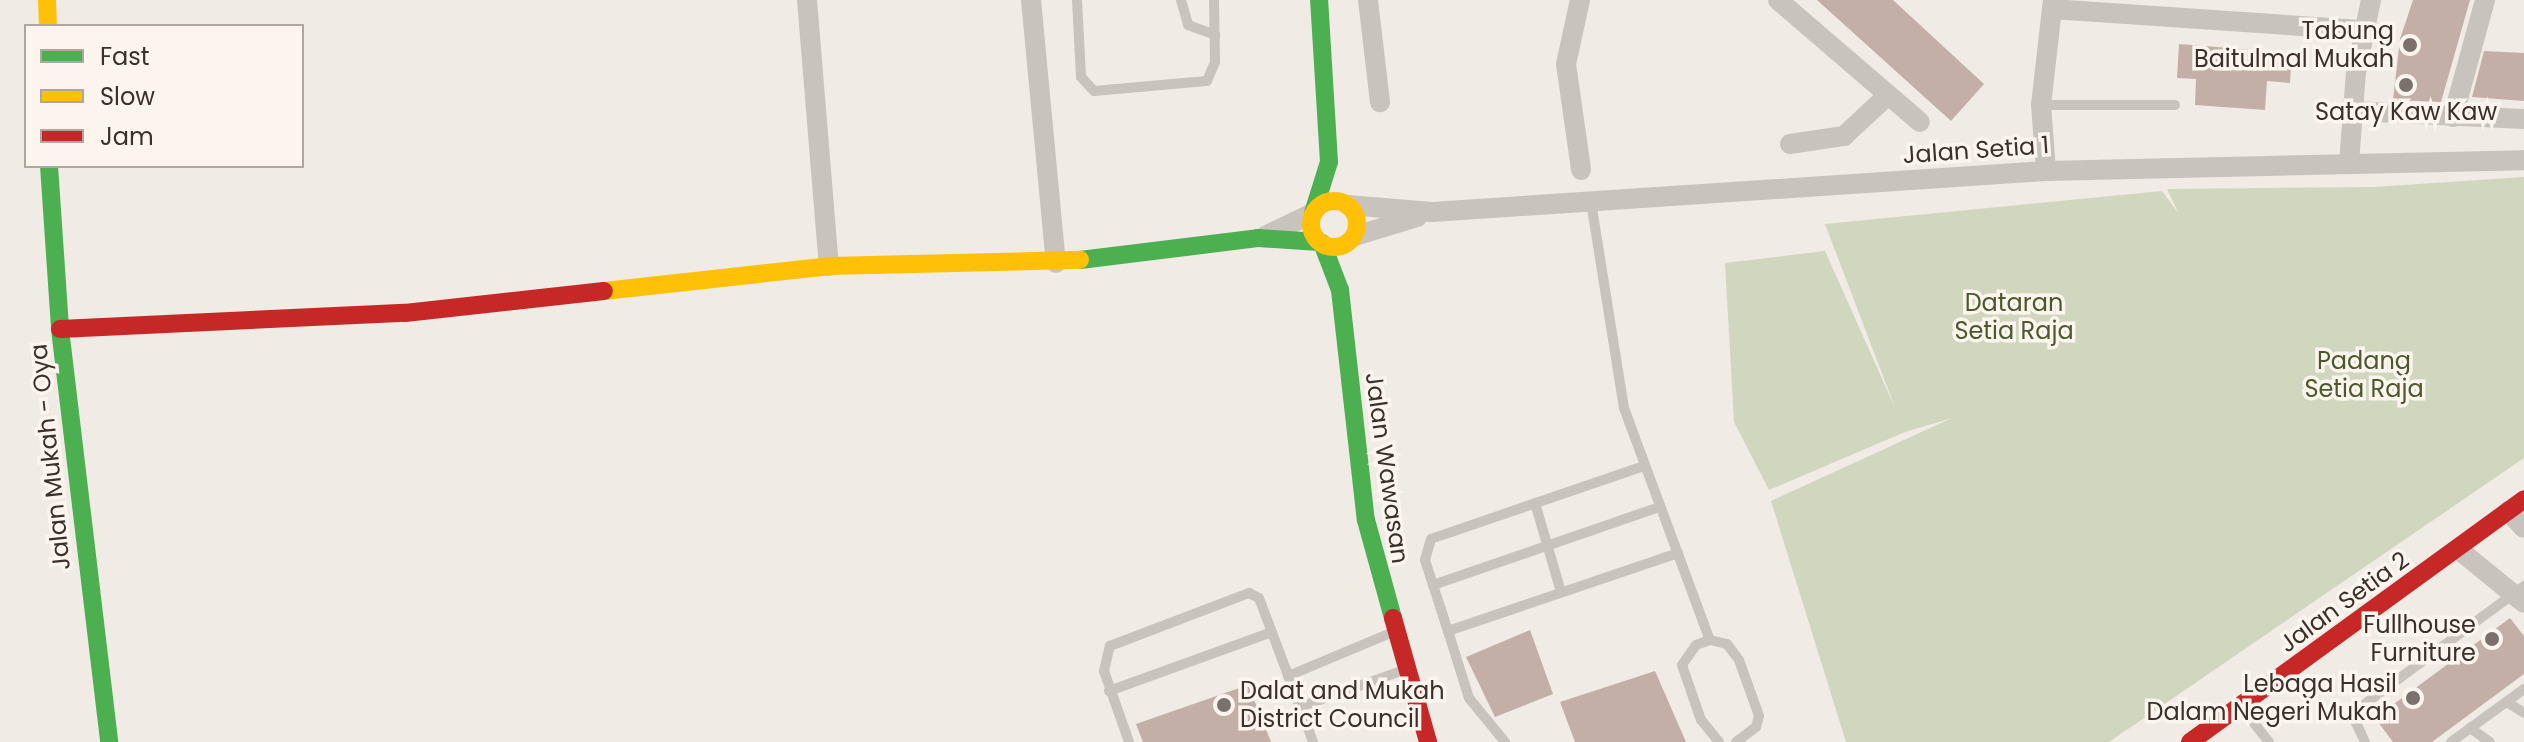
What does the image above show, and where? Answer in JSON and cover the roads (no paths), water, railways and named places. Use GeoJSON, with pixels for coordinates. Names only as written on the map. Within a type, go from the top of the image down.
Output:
{"type":"FeatureCollection","features":[{"type":"Feature","properties":{"kind":"street"},"geometry":{"type":"LineString","coordinates":[[47,0],[48,24]]}},
{"type":"Feature","properties":{"kind":"street"},"geometry":{"type":"LineString","coordinates":[[807,0],[829,266]]}},
{"type":"Feature","properties":{"kind":"street"},"geometry":{"type":"LineString","coordinates":[[1031,0],[1056,263]]}},
{"type":"Feature","properties":{"kind":"street"},"geometry":{"type":"LineString","coordinates":[[60,329],[405,313],[829,266],[1056,263],[1258,238],[1320,242],[1336,247],[1355,236],[1358,219],[1348,205],[1329,162],[1319,0]]}},
{"type":"Feature","properties":{"kind":"street"},"geometry":{"type":"LineString","coordinates":[[1368,0],[1380,102]]}},
{"type":"Feature","properties":{"kind":"street"},"geometry":{"type":"LineString","coordinates":[[1580,0],[1566,64],[1581,170]]}},
{"type":"Feature","properties":{"kind":"street"},"geometry":{"type":"LineString","coordinates":[[1778,0],[1920,122]]}},
{"type":"Feature","properties":{"kind":"street"},"geometry":{"type":"LineString","coordinates":[[2349,163],[2363,30],[2371,0]]}},
{"type":"Feature","properties":{"kind":"street"},"geometry":{"type":"LineString","coordinates":[[2453,117],[2485,0]]}},
{"type":"Feature","properties":{"kind":"street"},"geometry":{"type":"LineString","coordinates":[[2046,171],[2041,105],[2053,4],[2363,30]]}},
{"type":"Feature","properties":{"kind":"street"},"geometry":{"type":"LineString","coordinates":[[1790,144],[1844,136],[1888,95]]}},
{"type":"Feature","properties":{"kind":"street"},"geometry":{"type":"LineString","coordinates":[[2354,111],[2524,119]]}},
{"type":"Feature","properties":{"kind":"street","name":"Jalan Setia 1"},"geometry":{"type":"LineString","coordinates":[[1348,205],[1432,212],[2046,171],[2524,160]]}},
{"type":"Feature","properties":{"kind":"street"},"geometry":{"type":"LineString","coordinates":[[1320,242],[1311,225],[1329,162]]}},
{"type":"Feature","properties":{"kind":"street","name":"Jalan Mukah - Oya"},"geometry":{"type":"LineString","coordinates":[[49,168],[60,329],[109,742]]}},
{"type":"Feature","properties":{"kind":"street"},"geometry":{"type":"LineString","coordinates":[[1258,238],[1313,213],[1325,202],[1348,205]]}},
{"type":"Feature","properties":{"kind":"street","name":"Jalan Setia 1"},"geometry":{"type":"LineString","coordinates":[[1355,236],[1432,212]]}},
{"type":"Feature","properties":{"kind":"street","name":"Jalan Wawasan"},"geometry":{"type":"LineString","coordinates":[[1340,290],[1355,236]]}},
{"type":"Feature","properties":{"kind":"street","name":"Jalan Wawasan"},"geometry":{"type":"LineString","coordinates":[[1320,242],[1340,290],[1366,520],[1394,631],[1428,742]]}},
{"type":"Feature","properties":{"kind":"street"},"geometry":{"type":"LineString","coordinates":[[2516,505],[2524,528]]}},
{"type":"Feature","properties":{"kind":"street","name":"Jalan Setia 2"},"geometry":{"type":"LineString","coordinates":[[2190,742],[2516,505]]}},
{"type":"Feature","properties":{"kind":"street"},"geometry":{"type":"LineString","coordinates":[[2458,549],[2521,595]]}},
{"type":"Feature","properties":{"kind":"lane"},"geometry":{"type":"LineString","coordinates":[[1077,0],[1081,77],[1094,91],[1207,81],[1215,62],[1214,0]]}},
{"type":"Feature","properties":{"kind":"lane"},"geometry":{"type":"LineString","coordinates":[[1181,0],[1188,25],[1215,35]]}},
{"type":"Feature","properties":{"kind":"lane"},"geometry":{"type":"LineString","coordinates":[[2041,105],[2175,105]]}},
{"type":"Feature","properties":{"kind":"lane"},"geometry":{"type":"LineString","coordinates":[[1591,202],[1616,379],[1644,466],[1710,640]]}},
{"type":"Feature","properties":{"kind":"lane"},"geometry":{"type":"LineString","coordinates":[[1505,742],[1469,698],[1424,550],[1431,539],[1644,466]]}},
{"type":"Feature","properties":{"kind":"lane"},"geometry":{"type":"LineString","coordinates":[[1535,503],[1561,592]]}},
{"type":"Feature","properties":{"kind":"lane"},"geometry":{"type":"LineString","coordinates":[[1433,585],[1660,507]]}},
{"type":"Feature","properties":{"kind":"lane"},"geometry":{"type":"LineString","coordinates":[[1448,631],[1678,553]]}},
{"type":"Feature","properties":{"kind":"lane"},"geometry":{"type":"LineString","coordinates":[[1129,742],[1109,691],[1104,658],[1119,640],[1249,593],[1259,598],[1313,742]]}},
{"type":"Feature","properties":{"kind":"lane"},"geometry":{"type":"LineString","coordinates":[[2365,742],[2356,723],[2366,703],[2521,595]]}},
{"type":"Feature","properties":{"kind":"lane"},"geometry":{"type":"LineString","coordinates":[[1288,676],[1394,631]]}},
{"type":"Feature","properties":{"kind":"lane"},"geometry":{"type":"LineString","coordinates":[[1109,691],[1272,632]]}},
{"type":"Feature","properties":{"kind":"lane"},"geometry":{"type":"LineString","coordinates":[[1719,742],[1701,720],[1682,665],[1696,645],[1710,640],[1732,649],[1759,716],[1740,742]]}},
{"type":"Feature","properties":{"kind":"lane"},"geometry":{"type":"LineString","coordinates":[[1300,707],[1406,670]]}},
{"type":"Feature","properties":{"kind":"lane"},"geometry":{"type":"LineString","coordinates":[[2451,742],[2524,689]]}},
{"type":"Feature","properties":{"kind":"lane"},"geometry":{"type":"LineString","coordinates":[[2507,702],[2524,713]]}},
{"type":"Feature","properties":{"kind":"lane"},"geometry":{"type":"LineString","coordinates":[[2240,706],[2269,742]]}},
{"type":"Feature","properties":{"kind":"lane"},"geometry":{"type":"LineString","coordinates":[[2470,728],[2490,742]]}},
{"type":"Feature","properties":{"kind":"place","name":"Tabung Baitulmal Mukah"},"geometry":{"type":"Point","coordinates":[2410,45]}},
{"type":"Feature","properties":{"kind":"place","name":"Satay Kaw Kaw"},"geometry":{"type":"Point","coordinates":[2406,85]}},
{"type":"Feature","properties":{"kind":"place","name":"Fullhouse Furniture"},"geometry":{"type":"Point","coordinates":[2492,639]}},
{"type":"Feature","properties":{"kind":"place","name":"Lebaga Hasil Dalam Negeri Mukah"},"geometry":{"type":"Point","coordinates":[2413,698]}},
{"type":"Feature","properties":{"kind":"place","name":"Dalat and Mukah District Council"},"geometry":{"type":"Point","coordinates":[1224,705]}},
{"type":"Feature","properties":{"kind":"park label","name":"Dataran Setia Raja"},"geometry":{"type":"Point","coordinates":[2014,317]}},
{"type":"Feature","properties":{"kind":"park label","name":"Padang Setia Raja"},"geometry":{"type":"Point","coordinates":[2364,375]}}]}
